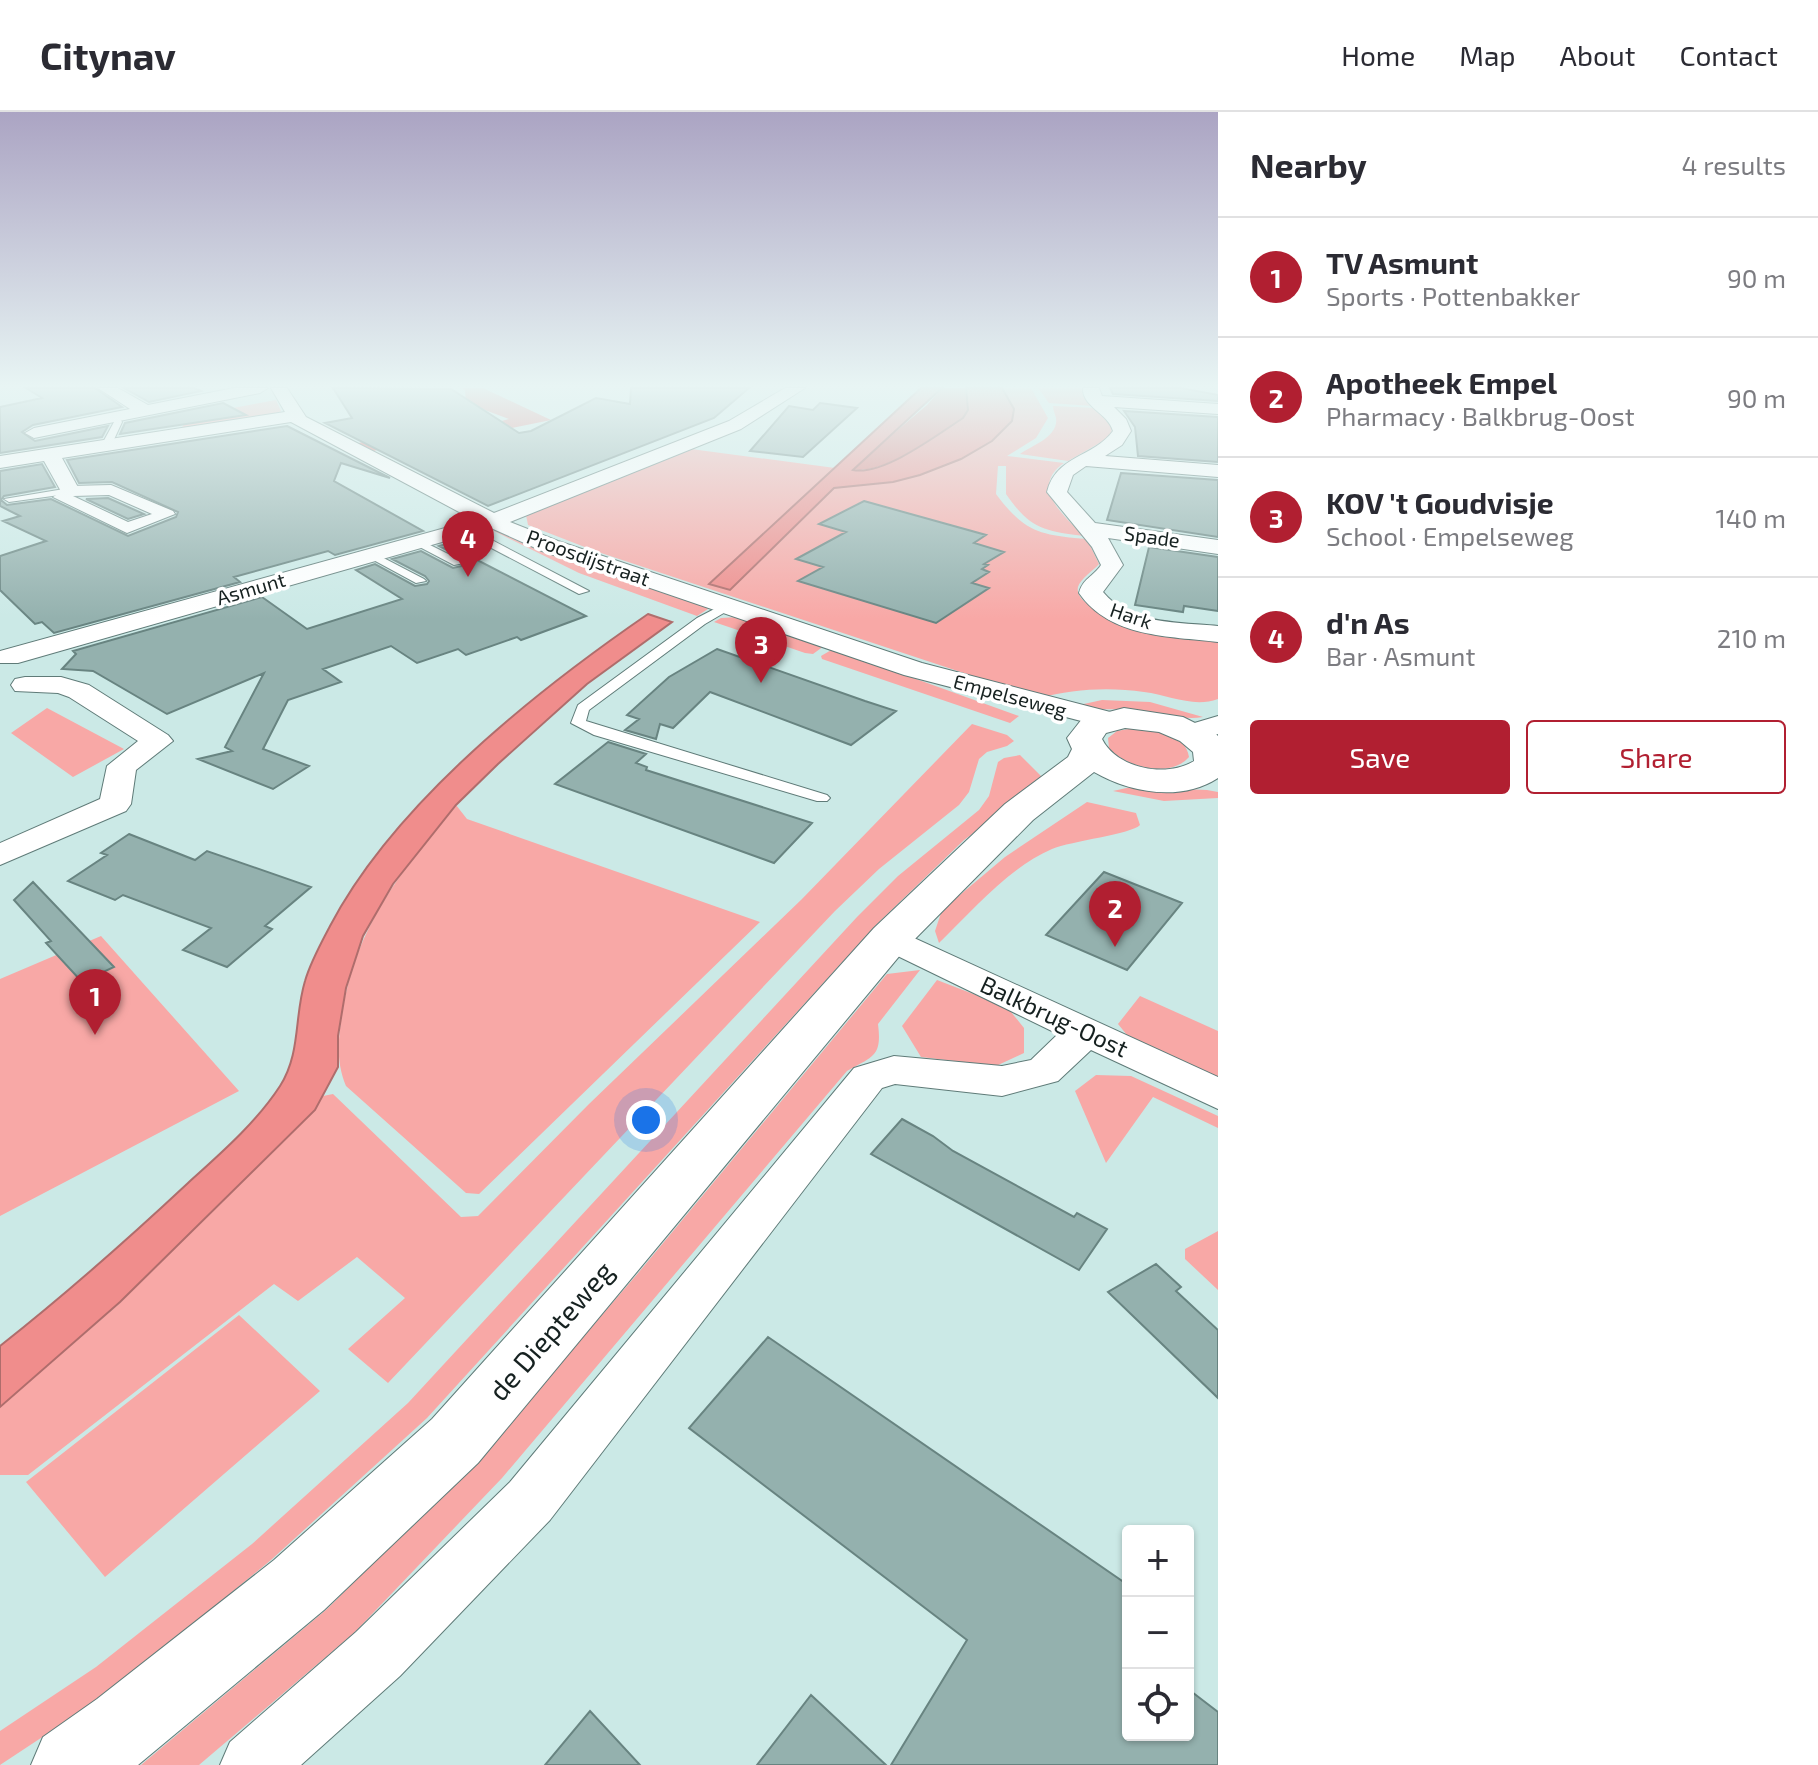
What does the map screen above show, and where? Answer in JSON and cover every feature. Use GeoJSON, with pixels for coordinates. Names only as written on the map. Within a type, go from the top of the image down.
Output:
{"type":"FeatureCollection","features":[{"type":"Feature","properties":{"kind":"street"},"geometry":{"type":"LineString","coordinates":[[56,465],[70,491]]}},
{"type":"Feature","properties":{"kind":"street","name":"Proosdijstraat"},"geometry":{"type":"LineString","coordinates":[[385,465],[493,521],[550,546],[700,598]]}},
{"type":"Feature","properties":{"kind":"street","name":"Asmunt"},"geometry":{"type":"LineString","coordinates":[[4,655],[493,521],[634,465]]}},
{"type":"Feature","properties":{"kind":"street","name":"Hark"},"geometry":{"type":"LineString","coordinates":[[1076,465],[1060,475],[1057,492],[1072,515],[1108,552],[1112,565],[1105,577],[1093,584],[1091,593],[1096,602],[1113,614],[1136,622],[1218,634]]}},
{"type":"Feature","properties":{"kind":"street"},"geometry":{"type":"LineString","coordinates":[[1147,465],[1218,471]]}},
{"type":"Feature","properties":{"kind":"street"},"geometry":{"type":"LineString","coordinates":[[111,490],[167,514],[127,528],[61,497],[70,491],[111,490]]}},
{"type":"Feature","properties":{"kind":"street","name":"Spade"},"geometry":{"type":"LineString","coordinates":[[1087,528],[1218,547]]}},
{"type":"Feature","properties":{"kind":"street","name":"Empelseweg"},"geometry":{"type":"LineString","coordinates":[[700,598],[913,669],[1054,725],[1093,737]]}},
{"type":"Feature","properties":{"kind":"street"},"geometry":{"type":"LineString","coordinates":[[0,855],[115,804],[122,766],[158,741],[79,691],[61,685],[17,693],[24,667],[4,655]]}},
{"type":"Feature","properties":{"kind":"street"},"geometry":{"type":"LineString","coordinates":[[1132,718],[1159,721],[1207,757],[1143,779],[1110,768],[1093,737],[1132,718]]}},
{"type":"Feature","properties":{"kind":"street","name":"de Diepteweg"},"geometry":{"type":"LineString","coordinates":[[71,1765],[125,1727],[299,1585],[455,1441],[890,938],[1019,812],[1084,762],[1093,737]]}},
{"type":"Feature","properties":{"kind":"street","name":"de Diepteweg"},"geometry":{"type":"LineString","coordinates":[[984,849],[1096,790],[1123,781],[1143,779]]}},
{"type":"Feature","properties":{"kind":"street","name":"Balkbrug-Oost"},"geometry":{"type":"LineString","coordinates":[[890,938],[1218,1094]]}},
{"type":"Feature","properties":{"kind":"street"},"geometry":{"type":"LineString","coordinates":[[253,1765],[378,1654],[530,1501],[868,1078],[894,1070],[1002,1081],[1044,1071],[1085,1032]]}},
{"type":"Feature","properties":{"kind":"lane"},"geometry":{"type":"LineString","coordinates":[[9,499],[70,491]]}},
{"type":"Feature","properties":{"kind":"lane"},"geometry":{"type":"LineString","coordinates":[[463,529],[583,591]]}},
{"type":"Feature","properties":{"kind":"lane"},"geometry":{"type":"LineString","coordinates":[[418,542],[458,563]]}},
{"type":"Feature","properties":{"kind":"lane"},"geometry":{"type":"LineString","coordinates":[[372,555],[420,581]]}},
{"type":"Feature","properties":{"kind":"lane"},"geometry":{"type":"LineString","coordinates":[[728,607],[701,621],[583,708],[578,723],[599,732],[822,798]]}},
{"type":"Feature","properties":{"kind":"shaded area"},"geometry":{"type":"Polygon","coordinates":[[[651,465],[813,465],[835,468],[709,584],[780,542],[834,488],[893,482],[946,465],[1062,465],[1050,482],[1053,501],[1084,536],[1048,530],[1023,515],[1006,494],[1006,466],[998,466],[996,494],[1016,517],[1035,530],[1087,539],[1099,564],[1078,587],[1081,598],[1094,608],[1137,623],[1218,639],[1218,699],[1190,702],[1131,690],[1104,689],[1039,698],[595,551],[528,525],[526,515],[651,465]]]}},
{"type":"Feature","properties":{"kind":"shaded area"},"geometry":{"type":"Polygon","coordinates":[[[838,465],[858,465],[853,470],[865,470],[884,465],[945,465],[893,482],[834,488],[730,590],[709,584],[838,465]]]}},
{"type":"Feature","properties":{"kind":"shaded area"},"geometry":{"type":"Polygon","coordinates":[[[857,465],[883,465],[864,470],[852,469],[857,465]]]}},
{"type":"Feature","properties":{"kind":"shaded area"},"geometry":{"type":"Polygon","coordinates":[[[492,530],[708,609],[697,616],[579,573],[492,530]]]}},
{"type":"Feature","properties":{"kind":"shaded area"},"geometry":{"type":"Polygon","coordinates":[[[648,614],[672,622],[587,684],[498,764],[456,805],[393,884],[363,936],[346,988],[338,1036],[338,1067],[315,1110],[120,1302],[0,1407],[0,1346],[96,1266],[212,1161],[249,1125],[280,1086],[291,1061],[302,994],[313,960],[357,881],[391,837],[429,794],[515,714],[648,614]]]}},
{"type":"Feature","properties":{"kind":"shaded area"},"geometry":{"type":"Polygon","coordinates":[[[738,617],[824,646],[813,654],[805,653],[714,622],[721,618],[738,617]]]}},
{"type":"Feature","properties":{"kind":"shaded area"},"geometry":{"type":"Polygon","coordinates":[[[833,649],[1019,716],[1010,723],[822,659],[821,656],[833,649]]]}},
{"type":"Feature","properties":{"kind":"shaded area"},"geometry":{"type":"Polygon","coordinates":[[[1102,700],[1150,702],[1203,717],[1070,707],[1102,700]]]}},
{"type":"Feature","properties":{"kind":"shaded area"},"geometry":{"type":"Polygon","coordinates":[[[47,708],[124,749],[73,777],[11,733],[47,708]]]}},
{"type":"Feature","properties":{"kind":"shaded area"},"geometry":{"type":"Polygon","coordinates":[[[972,724],[1007,735],[1014,741],[987,752],[979,759],[969,792],[959,805],[879,869],[835,911],[388,1383],[348,1349],[405,1298],[357,1257],[298,1301],[274,1284],[28,1475],[0,1475],[0,1407],[119,1304],[323,1096],[333,1094],[461,1217],[478,1216],[589,1104],[802,899],[972,724]]]}},
{"type":"Feature","properties":{"kind":"shaded area"},"geometry":{"type":"Polygon","coordinates":[[[1134,728],[1168,734],[1182,743],[1189,757],[1181,764],[1160,769],[1126,761],[1109,748],[1108,738],[1117,731],[1134,728]]]}},
{"type":"Feature","properties":{"kind":"shaded area"},"geometry":{"type":"Polygon","coordinates":[[[1020,755],[1045,780],[964,840],[877,924],[427,1418],[271,1560],[109,1693],[0,1765],[0,1731],[96,1667],[252,1544],[408,1403],[857,917],[898,876],[979,810],[989,796],[998,762],[1020,755]]]}},
{"type":"Feature","properties":{"kind":"shaded area"},"geometry":{"type":"Polygon","coordinates":[[[1131,787],[1207,790],[1218,792],[1218,798],[1164,801],[1113,791],[1131,787]]]}},
{"type":"Feature","properties":{"kind":"shaded area"},"geometry":{"type":"Polygon","coordinates":[[[1087,802],[1136,813],[1140,825],[1061,846],[1036,857],[992,891],[939,943],[935,931],[942,910],[1005,857],[1087,802]]]}},
{"type":"Feature","properties":{"kind":"shaded area"},"geometry":{"type":"Polygon","coordinates":[[[456,805],[467,819],[760,922],[479,1194],[466,1193],[346,1086],[339,1051],[349,982],[370,926],[399,877],[456,805]]]}},
{"type":"Feature","properties":{"kind":"shaded area"},"geometry":{"type":"Polygon","coordinates":[[[101,936],[239,1091],[0,1216],[0,979],[101,936]]]}},
{"type":"Feature","properties":{"kind":"shaded area"},"geometry":{"type":"Polygon","coordinates":[[[920,970],[878,1024],[879,1043],[874,1054],[847,1071],[502,1478],[354,1633],[199,1765],[141,1765],[327,1609],[478,1459],[639,1272],[887,974],[920,970]]]}},
{"type":"Feature","properties":{"kind":"shaded area"},"geometry":{"type":"Polygon","coordinates":[[[937,980],[1007,1007],[1024,1028],[1024,1053],[996,1066],[921,1057],[902,1026],[937,980]]]}},
{"type":"Feature","properties":{"kind":"shaded area"},"geometry":{"type":"Polygon","coordinates":[[[1140,996],[1218,1031],[1218,1077],[1127,1035],[1118,1024],[1140,996]]]}},
{"type":"Feature","properties":{"kind":"shaded area"},"geometry":{"type":"Polygon","coordinates":[[[1096,1075],[1131,1076],[1218,1116],[1218,1128],[1153,1097],[1106,1163],[1075,1091],[1096,1075]]]}},
{"type":"Feature","properties":{"kind":"shaded area"},"geometry":{"type":"Polygon","coordinates":[[[1218,1231],[1218,1290],[1185,1259],[1185,1249],[1218,1231]]]}},
{"type":"Feature","properties":{"kind":"shaded area"},"geometry":{"type":"Polygon","coordinates":[[[239,1315],[320,1391],[105,1577],[26,1482],[239,1315]]]}},
{"type":"Feature","properties":{"kind":"building"},"geometry":{"type":"Polygon","coordinates":[[[43,465],[55,487],[4,496],[1,500],[7,505],[51,499],[128,536],[176,517],[178,512],[112,482],[79,483],[70,465],[340,465],[334,481],[423,531],[335,555],[328,551],[234,577],[240,582],[54,633],[42,622],[35,624],[0,590],[0,556],[46,541],[3,521],[20,516],[0,506],[0,471],[43,465]]]}},
{"type":"Feature","properties":{"kind":"building"},"geometry":{"type":"Polygon","coordinates":[[[348,465],[365,465],[390,478],[348,465]]]}},
{"type":"Feature","properties":{"kind":"building"},"geometry":{"type":"Polygon","coordinates":[[[408,465],[593,465],[488,506],[408,465]]]}},
{"type":"Feature","properties":{"kind":"building"},"geometry":{"type":"Polygon","coordinates":[[[1121,473],[1218,480],[1218,537],[1107,520],[1121,473]]]}},
{"type":"Feature","properties":{"kind":"building"},"geometry":{"type":"Polygon","coordinates":[[[108,498],[144,514],[128,519],[86,499],[108,498]]]}},
{"type":"Feature","properties":{"kind":"building"},"geometry":{"type":"Polygon","coordinates":[[[864,501],[986,535],[974,543],[1004,552],[984,564],[988,565],[982,569],[989,572],[972,583],[989,588],[936,623],[798,581],[823,567],[796,559],[846,532],[819,524],[864,501]]]}},
{"type":"Feature","properties":{"kind":"building"},"geometry":{"type":"Polygon","coordinates":[[[446,544],[586,616],[521,640],[517,637],[466,655],[458,649],[417,663],[391,646],[323,669],[341,682],[288,700],[263,749],[309,766],[273,789],[198,759],[232,751],[225,747],[264,673],[167,714],[93,671],[62,669],[76,654],[73,651],[262,597],[307,629],[402,599],[356,570],[375,564],[415,586],[427,584],[429,581],[425,576],[392,559],[421,551],[453,568],[466,565],[463,558],[439,546],[446,544]]]}},
{"type":"Feature","properties":{"kind":"building"},"geometry":{"type":"Polygon","coordinates":[[[1149,547],[1218,557],[1218,611],[1184,606],[1183,612],[1135,605],[1149,547]]]}},
{"type":"Feature","properties":{"kind":"building"},"geometry":{"type":"Polygon","coordinates":[[[717,649],[896,711],[851,745],[710,692],[673,728],[660,724],[656,739],[625,730],[639,719],[627,715],[669,677],[717,649]]]}},
{"type":"Feature","properties":{"kind":"building"},"geometry":{"type":"Polygon","coordinates":[[[608,742],[646,754],[636,763],[647,767],[646,770],[812,823],[774,863],[555,784],[608,742]]]}},
{"type":"Feature","properties":{"kind":"building"},"geometry":{"type":"Polygon","coordinates":[[[129,834],[195,860],[207,851],[311,887],[265,926],[272,929],[227,967],[183,950],[211,928],[123,895],[115,900],[68,881],[107,855],[101,853],[129,834]]]}},
{"type":"Feature","properties":{"kind":"building"},"geometry":{"type":"Polygon","coordinates":[[[1104,872],[1182,903],[1127,970],[1046,935],[1104,872]]]}},
{"type":"Feature","properties":{"kind":"building"},"geometry":{"type":"Polygon","coordinates":[[[33,882],[114,967],[82,982],[46,943],[51,941],[14,900],[33,882]]]}},
{"type":"Feature","properties":{"kind":"building"},"geometry":{"type":"Polygon","coordinates":[[[902,1119],[953,1151],[1074,1217],[1077,1213],[1107,1229],[1079,1270],[871,1154],[902,1119]]]}},
{"type":"Feature","properties":{"kind":"building"},"geometry":{"type":"Polygon","coordinates":[[[1156,1264],[1181,1287],[1176,1291],[1218,1330],[1218,1398],[1108,1292],[1156,1264]]]}},
{"type":"Feature","properties":{"kind":"building"},"geometry":{"type":"Polygon","coordinates":[[[768,1337],[1122,1581],[1122,1741],[1194,1741],[1194,1694],[1218,1712],[1218,1765],[891,1765],[967,1640],[689,1428],[768,1337]]]}},
{"type":"Feature","properties":{"kind":"building"},"geometry":{"type":"Polygon","coordinates":[[[811,1695],[886,1765],[757,1765],[811,1695]]]}},
{"type":"Feature","properties":{"kind":"building"},"geometry":{"type":"Polygon","coordinates":[[[590,1711],[640,1765],[545,1765],[590,1711]]]}},
{"type":"Feature","properties":{"kind":"place","name":"d'n As"},"geometry":{"type":"Point","coordinates":[468,577]}},
{"type":"Feature","properties":{"kind":"place","name":"KOV 't Goudvisje"},"geometry":{"type":"Point","coordinates":[761,683]}},
{"type":"Feature","properties":{"kind":"place","name":"Apotheek Empel"},"geometry":{"type":"Point","coordinates":[1115,947]}},
{"type":"Feature","properties":{"kind":"place","name":"TV Asmunt"},"geometry":{"type":"Point","coordinates":[95,1035]}}]}
